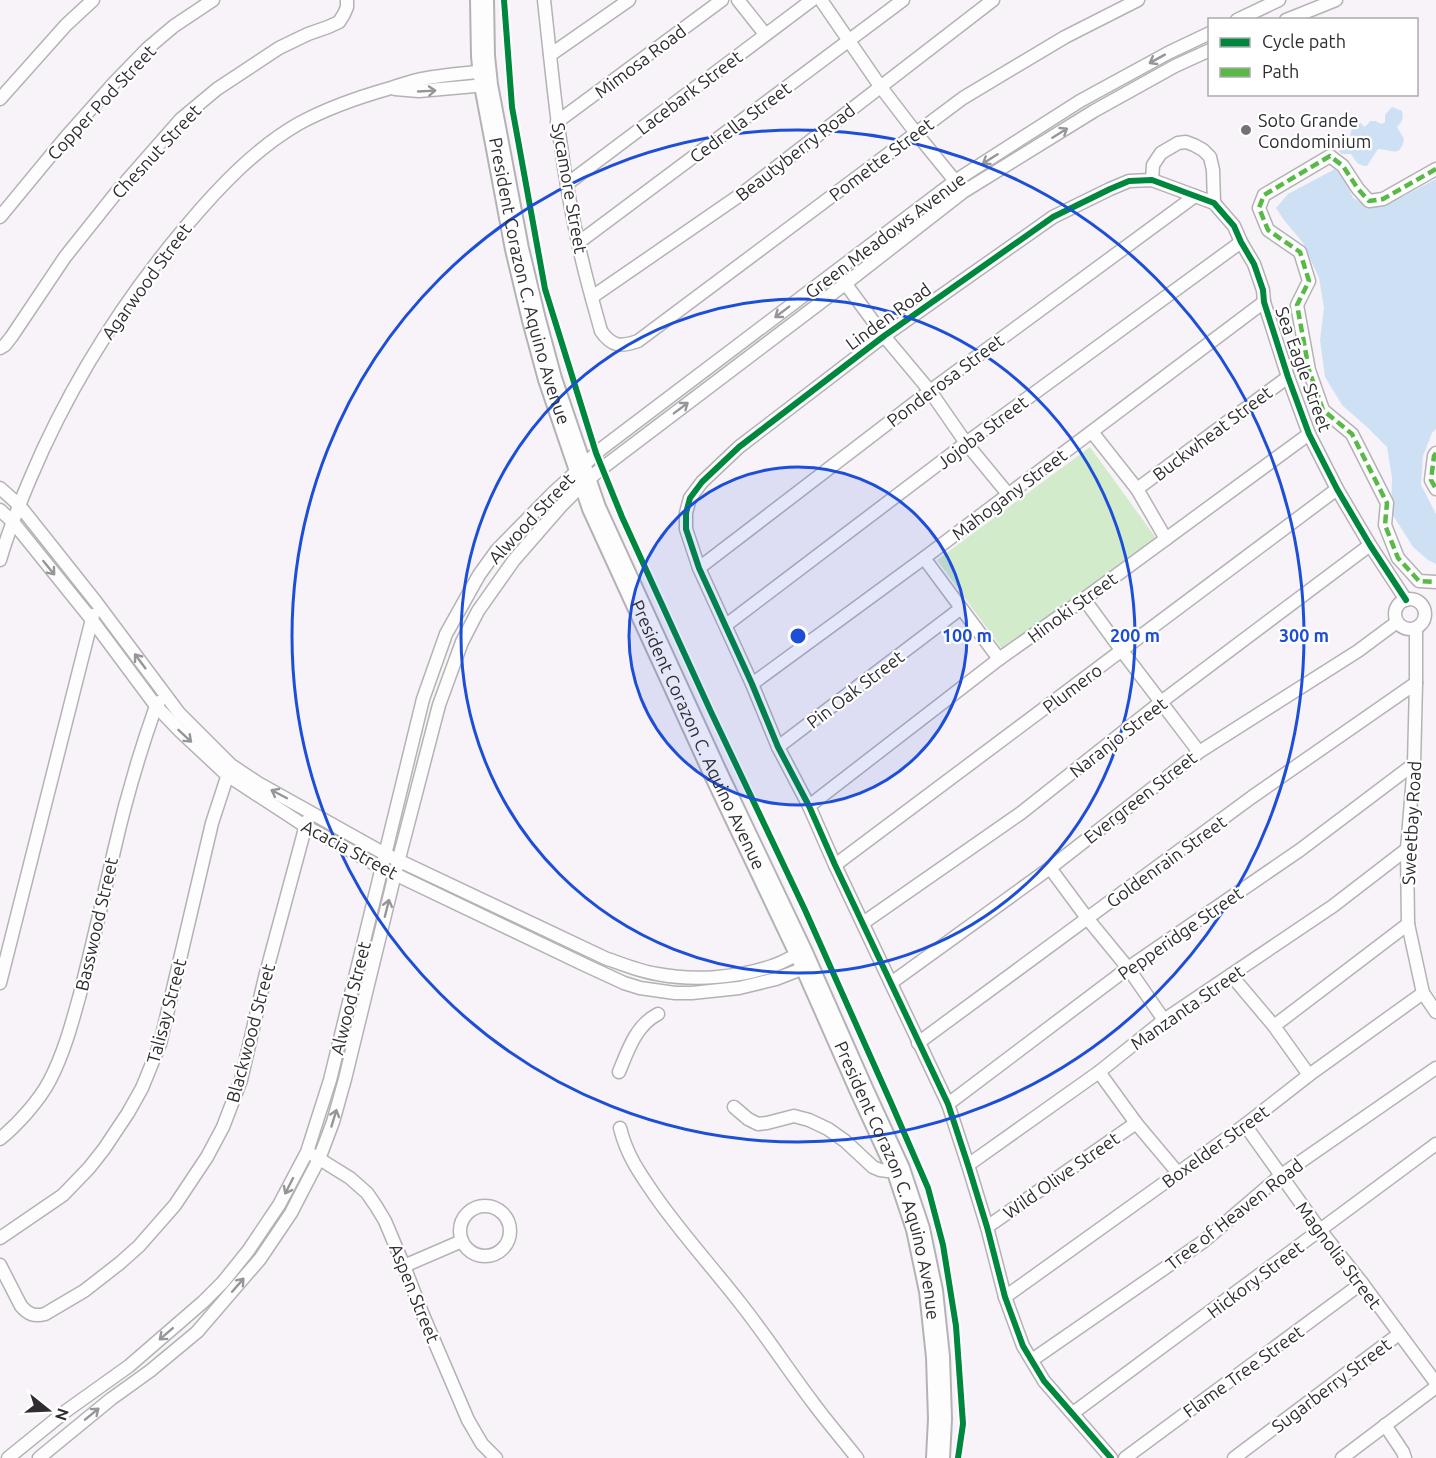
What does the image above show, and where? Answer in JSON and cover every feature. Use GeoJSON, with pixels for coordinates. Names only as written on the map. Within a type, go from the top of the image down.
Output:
{"type":"FeatureCollection","features":[{"type":"Feature","properties":{"kind":"highway","name":"President Corazon C. Aquino Avenue"},"geometry":{"type":"LineString","coordinates":[[482,0],[486,78],[517,249],[550,378],[594,508],[804,960],[898,1169],[918,1229],[931,1291],[938,1357],[940,1419],[938,1458]]}},
{"type":"Feature","properties":{"kind":"street"},"geometry":{"type":"LineString","coordinates":[[0,99],[66,25],[93,0]]}},
{"type":"Feature","properties":{"kind":"street","name":"Copper Pod Street"},"geometry":{"type":"LineString","coordinates":[[0,217],[114,82],[157,41],[213,0]]}},
{"type":"Feature","properties":{"kind":"street","name":"Chesnut Street"},"geometry":{"type":"LineString","coordinates":[[0,348],[12,336],[65,257],[116,193],[181,119],[217,89],[279,48],[339,22],[347,7],[347,0]]}},
{"type":"Feature","properties":{"kind":"street","name":"Sycamore Street"},"geometry":{"type":"LineString","coordinates":[[544,0],[557,122],[567,184],[578,243],[601,332],[607,340],[614,344],[626,346],[638,341]]}},
{"type":"Feature","properties":{"kind":"street"},"geometry":{"type":"LineString","coordinates":[[550,55],[629,0]]}},
{"type":"Feature","properties":{"kind":"street","name":"Mimosa Road"},"geometry":{"type":"LineString","coordinates":[[557,122],[722,0]]}},
{"type":"Feature","properties":{"kind":"street"},"geometry":{"type":"LineString","coordinates":[[738,0],[765,34]]}},
{"type":"Feature","properties":{"kind":"street","name":"Lacebark Street"},"geometry":{"type":"LineString","coordinates":[[567,184],[812,0]]}},
{"type":"Feature","properties":{"kind":"street"},"geometry":{"type":"LineString","coordinates":[[821,0],[880,86],[963,192]]}},
{"type":"Feature","properties":{"kind":"street","name":"Cedrella Street"},"geometry":{"type":"LineString","coordinates":[[578,243],[903,0]]}},
{"type":"Feature","properties":{"kind":"street","name":"Beautyberry Road"},"geometry":{"type":"LineString","coordinates":[[592,297],[743,193],[993,0]]}},
{"type":"Feature","properties":{"kind":"street","name":"Pomette Street"},"geometry":{"type":"LineString","coordinates":[[638,341],[963,98],[1065,38],[1138,0]]}},
{"type":"Feature","properties":{"kind":"street"},"geometry":{"type":"LineString","coordinates":[[1241,18],[1279,0]]}},
{"type":"Feature","properties":{"kind":"street"},"geometry":{"type":"LineString","coordinates":[[1291,18],[1336,0]]}},
{"type":"Feature","properties":{"kind":"street","name":"Green Meadows Avenue"},"geometry":{"type":"LineString","coordinates":[[583,474],[626,429],[955,181],[1080,101],[1208,33]]}},
{"type":"Feature","properties":{"kind":"street","name":"Green Meadows Avenue"},"geometry":{"type":"LineString","coordinates":[[583,474],[627,449],[963,192],[1094,111],[1208,50]]}},
{"type":"Feature","properties":{"kind":"street","name":"Agarwood Street"},"geometry":{"type":"LineString","coordinates":[[0,560],[19,505],[69,396],[132,295],[212,195],[272,141],[298,124],[357,98],[416,80],[486,78]]}},
{"type":"Feature","properties":{"kind":"street"},"geometry":{"type":"LineString","coordinates":[[1152,180],[1153,165],[1161,153],[1178,143],[1194,144],[1210,157],[1213,170],[1214,203]]}},
{"type":"Feature","properties":{"kind":"street"},"geometry":{"type":"LineString","coordinates":[[1436,169],[1383,199],[1369,201],[1343,166],[1329,156],[1264,195],[1259,208],[1268,230],[1300,252],[1309,281],[1298,305],[1309,370],[1323,410],[1352,434],[1387,503],[1385,525],[1398,558],[1419,581],[1436,582]]}},
{"type":"Feature","properties":{"kind":"street","name":"Sea Eagle Street"},"geometry":{"type":"LineString","coordinates":[[1152,180],[1214,203],[1234,226],[1240,242],[1254,264],[1288,377],[1309,434],[1337,489],[1406,600]]}},
{"type":"Feature","properties":{"kind":"street","name":"Linden Road"},"geometry":{"type":"LineString","coordinates":[[699,568],[686,529],[690,498],[702,482],[738,447],[884,336],[1053,217],[1129,181],[1152,180]]}},
{"type":"Feature","properties":{"kind":"street","name":"Ponderosa Street"},"geometry":{"type":"LineString","coordinates":[[699,568],[930,391],[1195,196]]}},
{"type":"Feature","properties":{"kind":"street","name":"Jojoba Street"},"geometry":{"type":"LineString","coordinates":[[726,625],[966,443],[1240,242]]}},
{"type":"Feature","properties":{"kind":"street"},"geometry":{"type":"LineString","coordinates":[[836,271],[884,336],[930,391],[966,443],[1008,494]]}},
{"type":"Feature","properties":{"kind":"street","name":"Mahogany Street"},"geometry":{"type":"LineString","coordinates":[[752,684],[924,558],[1264,302]]}},
{"type":"Feature","properties":{"kind":"street","name":"Buckwheat Street"},"geometry":{"type":"LineString","coordinates":[[1137,489],[1288,377]]}},
{"type":"Feature","properties":{"kind":"street"},"geometry":{"type":"LineString","coordinates":[[1092,432],[1137,489],[1166,539]]}},
{"type":"Feature","properties":{"kind":"street","name":"Hinoki Street"},"geometry":{"type":"LineString","coordinates":[[809,806],[999,659],[1309,434]]}},
{"type":"Feature","properties":{"kind":"street"},"geometry":{"type":"LineString","coordinates":[[1436,453],[1431,480],[1436,489]]}},
{"type":"Feature","properties":{"kind":"street","name":"Alwood Street"},"geometry":{"type":"LineString","coordinates":[[8,1458],[90,1393],[129,1366],[203,1302],[248,1251],[279,1205],[307,1152],[330,1080],[423,699],[446,634],[479,575],[497,550],[583,474]]}},
{"type":"Feature","properties":{"kind":"street","name":"Alwood Street"},"geometry":{"type":"LineString","coordinates":[[43,1455],[197,1332],[260,1259],[291,1213],[320,1159],[333,1122],[439,705],[462,642],[478,611],[514,560],[561,506],[583,474]]}},
{"type":"Feature","properties":{"kind":"street","name":"Acacia Street"},"geometry":{"type":"LineString","coordinates":[[0,488],[19,505],[96,602],[179,713],[229,770],[311,811],[385,854],[605,958],[650,973],[693,977],[737,974],[804,960]]}},
{"type":"Feature","properties":{"kind":"street","name":"Plumero"},"geometry":{"type":"LineString","coordinates":[[835,865],[1337,489]]}},
{"type":"Feature","properties":{"kind":"street","name":"Acacia Street"},"geometry":{"type":"LineString","coordinates":[[0,510],[13,522],[92,620],[156,706],[180,731],[306,826],[382,868],[585,965],[640,988],[692,993],[739,988],[776,979],[804,960]]}},
{"type":"Feature","properties":{"kind":"street","name":"Naranjo Street"},"geometry":{"type":"LineString","coordinates":[[863,923],[1021,813],[1161,702],[1370,545]]}},
{"type":"Feature","properties":{"kind":"street"},"geometry":{"type":"LineString","coordinates":[[924,558],[999,659]]}},
{"type":"Feature","properties":{"kind":"street"},"geometry":{"type":"LineString","coordinates":[[699,568],[778,747],[809,806],[948,1104],[987,1227],[1005,1297],[1023,1346],[1044,1381],[1111,1458]]}},
{"type":"Feature","properties":{"kind":"street"},"geometry":{"type":"LineString","coordinates":[[1084,599],[1199,752]]}},
{"type":"Feature","properties":{"kind":"street"},"geometry":{"type":"LineString","coordinates":[[1414,600],[1430,607],[1423,622],[1416,628],[1405,629],[1397,622],[1395,611],[1401,602],[1414,600]]}},
{"type":"Feature","properties":{"kind":"street"},"geometry":{"type":"LineString","coordinates":[[0,983],[96,602]]}},
{"type":"Feature","properties":{"kind":"street","name":"Pin Oak Street"},"geometry":{"type":"LineString","coordinates":[[778,747],[960,609]]}},
{"type":"Feature","properties":{"kind":"street","name":"Evergreen Street"},"geometry":{"type":"LineString","coordinates":[[891,983],[1050,868],[1199,752],[1358,651],[1397,622]]}},
{"type":"Feature","properties":{"kind":"street","name":"Sweetbay Road"},"geometry":{"type":"LineString","coordinates":[[1416,628],[1414,764],[1407,849],[1408,924],[1423,993],[1436,1012]]}},
{"type":"Feature","properties":{"kind":"street","name":"Goldenrain Street"},"geometry":{"type":"LineString","coordinates":[[918,1043],[1252,797],[1416,683]]}},
{"type":"Feature","properties":{"kind":"street","name":"Basswood Street"},"geometry":{"type":"LineString","coordinates":[[0,1139],[14,1127],[49,1082],[69,1034],[136,762],[156,706],[165,693]]}},
{"type":"Feature","properties":{"kind":"street","name":"Pepperidge Street"},"geometry":{"type":"LineString","coordinates":[[948,1104],[1128,968],[1300,850],[1414,764]]}},
{"type":"Feature","properties":{"kind":"street","name":"Talisay Street"},"geometry":{"type":"LineString","coordinates":[[0,1238],[63,1195],[89,1168],[128,1113],[142,1088],[160,1044],[212,823],[229,770]]}},
{"type":"Feature","properties":{"kind":"street","name":"Blackwood Street"},"geometry":{"type":"LineString","coordinates":[[0,1265],[26,1312],[39,1316],[45,1314],[84,1291],[120,1263],[139,1246],[175,1205],[207,1157],[223,1127],[241,1080],[265,977],[311,811]]}},
{"type":"Feature","properties":{"kind":"street","name":"Manzanta Street"},"geometry":{"type":"LineString","coordinates":[[968,1165],[1099,1072],[1164,1020],[1333,906],[1407,849]]}},
{"type":"Feature","properties":{"kind":"street"},"geometry":{"type":"LineString","coordinates":[[1050,868],[1128,968],[1164,1020]]}},
{"type":"Feature","properties":{"kind":"street"},"geometry":{"type":"LineString","coordinates":[[1274,1026],[1408,924]]}},
{"type":"Feature","properties":{"kind":"street"},"geometry":{"type":"LineString","coordinates":[[1231,975],[1274,1026],[1309,1075]]}},
{"type":"Feature","properties":{"kind":"street","name":"Boxelder Street"},"geometry":{"type":"LineString","coordinates":[[1005,1297],[1245,1125],[1309,1075],[1423,993]]}},
{"type":"Feature","properties":{"kind":"street"},"geometry":{"type":"LineString","coordinates":[[619,1072],[639,1028],[648,1019],[658,1014]]}},
{"type":"Feature","properties":{"kind":"street","name":"Tree of Heaven Road"},"geometry":{"type":"LineString","coordinates":[[1032,1360],[1204,1241],[1280,1176],[1436,1068]]}},
{"type":"Feature","properties":{"kind":"street"},"geometry":{"type":"LineString","coordinates":[[1099,1072],[1136,1123],[1178,1173]]}},
{"type":"Feature","properties":{"kind":"street"},"geometry":{"type":"LineString","coordinates":[[734,1107],[758,1124],[794,1116],[809,1120],[845,1141],[873,1167],[885,1171],[898,1169]]}},
{"type":"Feature","properties":{"kind":"street","name":"Wild Olive Street"},"geometry":{"type":"LineString","coordinates":[[987,1227],[1136,1123]]}},
{"type":"Feature","properties":{"kind":"street","name":"Magnolia Street"},"geometry":{"type":"LineString","coordinates":[[1245,1125],[1280,1176],[1436,1385]]}},
{"type":"Feature","properties":{"kind":"street"},"geometry":{"type":"LineString","coordinates":[[620,1128],[629,1156],[660,1203],[776,1349],[815,1405],[857,1458]]}},
{"type":"Feature","properties":{"kind":"street","name":"Hickory Street"},"geometry":{"type":"LineString","coordinates":[[1073,1413],[1436,1144]]}},
{"type":"Feature","properties":{"kind":"street","name":"Aspen Street"},"geometry":{"type":"LineString","coordinates":[[307,1152],[350,1178],[367,1193],[385,1221],[468,1420],[482,1444],[496,1458]]}},
{"type":"Feature","properties":{"kind":"street"},"geometry":{"type":"LineString","coordinates":[[478,1207],[495,1208],[502,1213],[510,1227],[506,1243],[495,1254],[487,1256],[472,1252],[462,1241],[461,1224],[471,1210],[478,1207]]}},
{"type":"Feature","properties":{"kind":"street"},"geometry":{"type":"LineString","coordinates":[[404,1266],[462,1241]]}},
{"type":"Feature","properties":{"kind":"street","name":"Flame Tree Street"},"geometry":{"type":"LineString","coordinates":[[1125,1458],[1362,1283]]}},
{"type":"Feature","properties":{"kind":"street","name":"Sugarberry Street"},"geometry":{"type":"LineString","coordinates":[[1234,1458],[1399,1334]]}},
{"type":"Feature","properties":{"kind":"street"},"geometry":{"type":"LineString","coordinates":[[1342,1458],[1436,1385]]}},
{"type":"Feature","properties":{"kind":"street"},"geometry":{"type":"LineString","coordinates":[[1385,1425],[1405,1458]]}},
{"type":"Feature","properties":{"kind":"street"},"geometry":{"type":"LineString","coordinates":[[35,1436],[43,1455]]}},
{"type":"Feature","properties":{"kind":"green space"},"geometry":{"type":"Polygon","coordinates":[[[1090,447],[1156,538],[1003,650],[937,560],[1090,447]]]}},
{"type":"Feature","properties":{"kind":"water"},"geometry":{"type":"Polygon","coordinates":[[[1392,107],[1403,113],[1402,120],[1397,127],[1404,139],[1400,149],[1394,152],[1378,149],[1367,166],[1359,164],[1351,154],[1342,154],[1338,150],[1336,140],[1343,133],[1347,134],[1348,138],[1343,143],[1345,146],[1351,146],[1353,149],[1358,147],[1359,139],[1350,135],[1354,123],[1361,123],[1364,127],[1370,121],[1382,124],[1385,122],[1385,115],[1392,107]]]}},
{"type":"Feature","properties":{"kind":"water"},"geometry":{"type":"Polygon","coordinates":[[[1335,169],[1346,182],[1353,198],[1369,206],[1398,199],[1436,179],[1436,429],[1432,433],[1423,456],[1421,485],[1436,514],[1436,564],[1413,547],[1391,512],[1392,478],[1387,447],[1342,405],[1325,377],[1320,340],[1324,308],[1319,278],[1303,243],[1276,208],[1288,194],[1335,169]]]}},
{"type":"Feature","properties":{"kind":"marked path"},"geometry":{"type":"LineString","coordinates":[[1436,169],[1383,199],[1369,201],[1343,166],[1330,156],[1264,195],[1259,208],[1268,230],[1300,252],[1309,281],[1297,305],[1309,370],[1323,410],[1352,434],[1387,503],[1385,525],[1398,558],[1419,581],[1436,582]]}},
{"type":"Feature","properties":{"kind":"marked path"},"geometry":{"type":"LineString","coordinates":[[1436,453],[1431,480],[1436,489]]}},
{"type":"Feature","properties":{"kind":"cycle path"},"geometry":{"type":"LineString","coordinates":[[504,0],[512,107],[545,289],[596,453],[622,517],[805,910],[928,1188],[943,1245],[956,1326],[963,1424],[958,1458]]}},
{"type":"Feature","properties":{"kind":"cycle path"},"geometry":{"type":"LineString","coordinates":[[1111,1458],[1044,1381],[1023,1346],[1005,1297],[987,1227],[948,1104],[809,806],[778,747],[699,568],[686,529],[686,513],[690,498],[702,482],[739,447],[884,336],[1053,217],[1129,181],[1152,180],[1214,203],[1234,226],[1254,264],[1288,377],[1309,434],[1337,489],[1406,600]]}},
{"type":"Feature","properties":{"kind":"place","name":"Soto Grande Condominium"},"geometry":{"type":"Point","coordinates":[1246,130]}}]}
